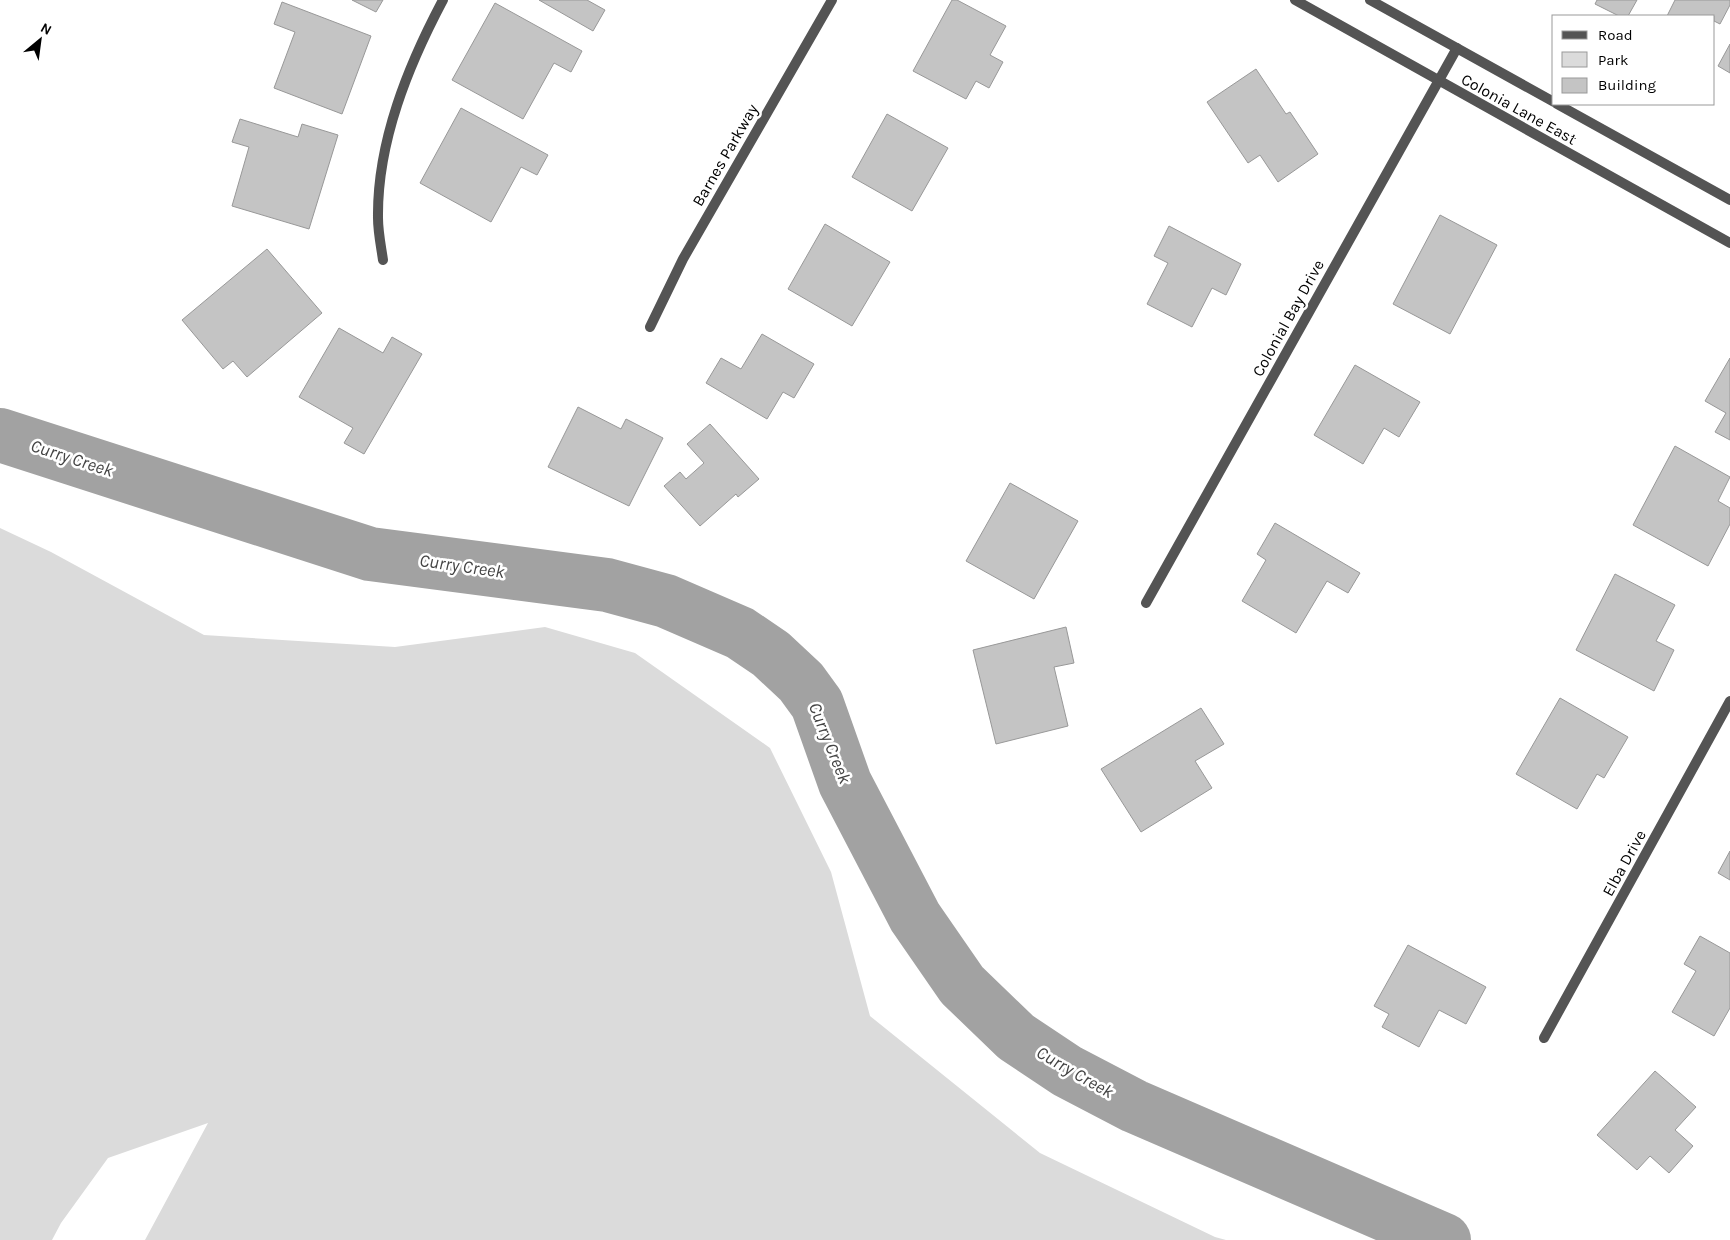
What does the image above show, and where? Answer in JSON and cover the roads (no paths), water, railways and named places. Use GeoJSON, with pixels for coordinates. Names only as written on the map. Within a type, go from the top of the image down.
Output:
{"type":"FeatureCollection","features":[{"type":"Feature","properties":{"kind":"street"},"geometry":{"type":"LineString","coordinates":[[383,260],[378,219],[380,182],[386,145],[394,114],[417,53],[443,0]]}},
{"type":"Feature","properties":{"kind":"street","name":"Barnes Parkway"},"geometry":{"type":"LineString","coordinates":[[650,327],[682,259],[832,0]]}},
{"type":"Feature","properties":{"kind":"street","name":"Colonia Lane East"},"geometry":{"type":"LineString","coordinates":[[1295,0],[1730,243]]}},
{"type":"Feature","properties":{"kind":"street","name":"Colonia Lane East"},"geometry":{"type":"LineString","coordinates":[[1370,0],[1552,101]]}},
{"type":"Feature","properties":{"kind":"street","name":"Colonial Bay Drive"},"geometry":{"type":"LineString","coordinates":[[1146,603],[1457,48]]}},
{"type":"Feature","properties":{"kind":"street","name":"Colonia Lane East"},"geometry":{"type":"LineString","coordinates":[[1559,105],[1730,200]]}},
{"type":"Feature","properties":{"kind":"street","name":"Elba Drive"},"geometry":{"type":"LineString","coordinates":[[1544,1038],[1730,701]]}},
{"type":"Feature","properties":{"kind":"waterway","name":"Curry Creek"},"geometry":{"type":"LineString","coordinates":[[0,435],[370,554],[607,585],[666,601],[740,633],[771,654],[801,682],[817,704],[845,783],[915,917],[962,985],[1016,1037],[1067,1071],[1134,1106],[1444,1240]]}}]}
